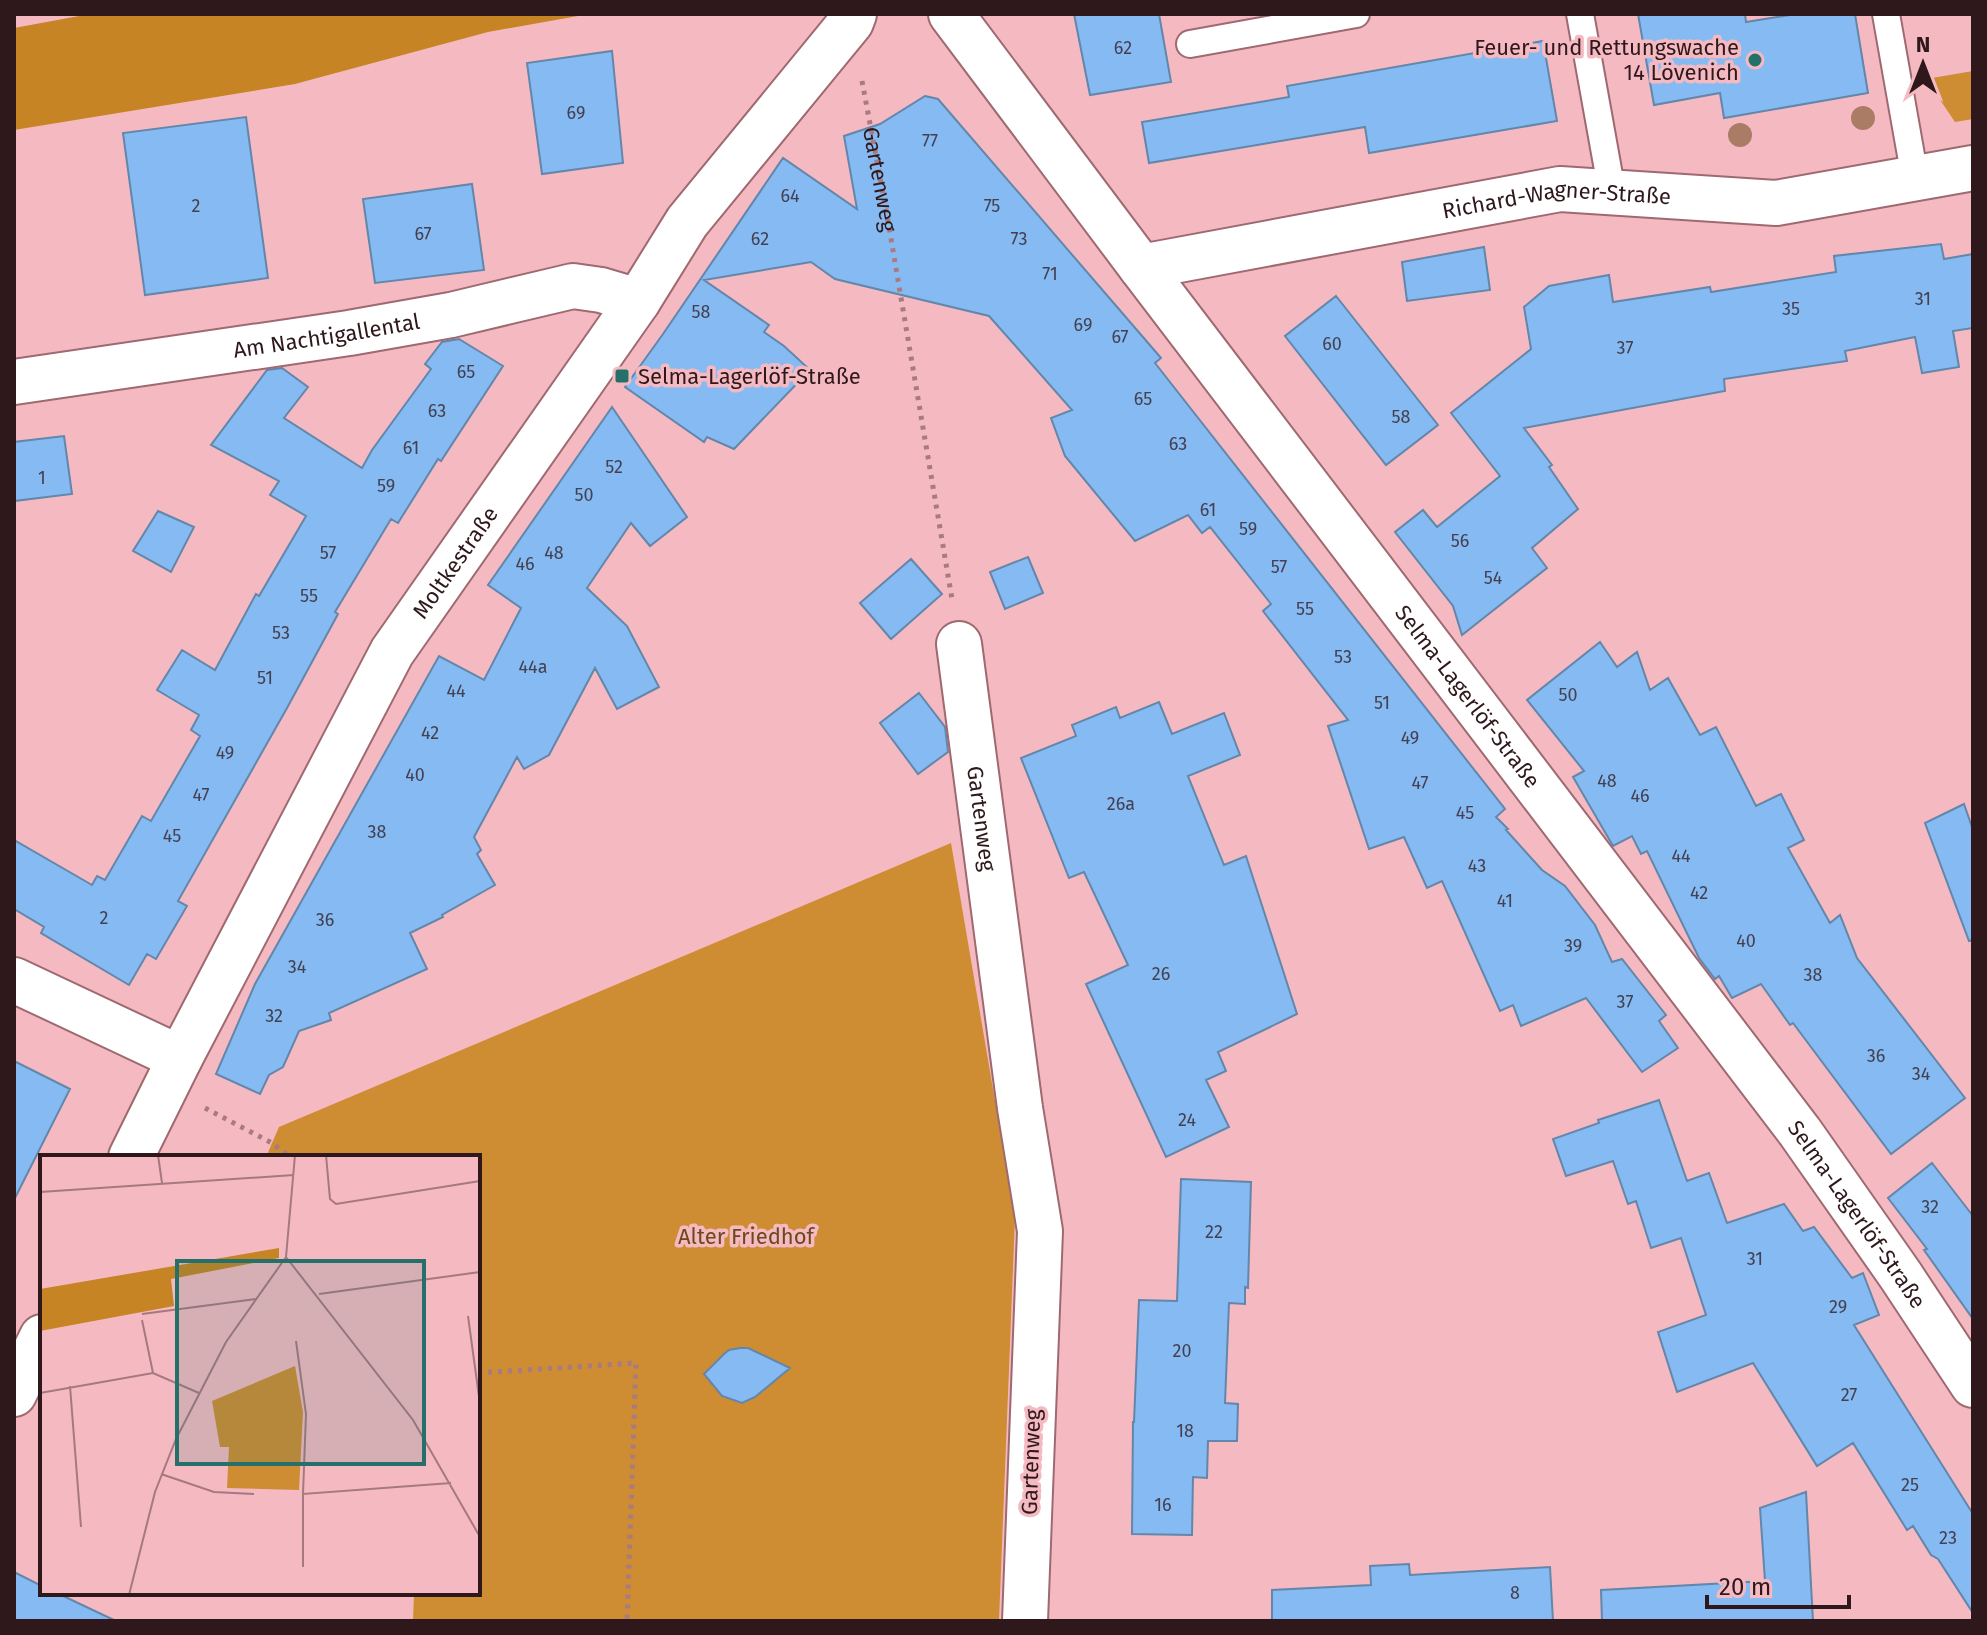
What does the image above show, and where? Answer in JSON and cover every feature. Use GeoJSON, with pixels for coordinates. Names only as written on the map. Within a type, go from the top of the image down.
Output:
{"type":"FeatureCollection","features":[{"type":"Feature","properties":{"kind":"street","name":"Selma-Lagerlöf-Straße"},"geometry":{"type":"LineString","coordinates":[[951,14],[1800,1132],[1973,1385]]}},
{"type":"Feature","properties":{"kind":"street","name":"Moltkestraße"},"geometry":{"type":"LineString","coordinates":[[132,1155],[392,652],[638,301],[687,222],[852,18]]}},
{"type":"Feature","properties":{"kind":"street","name":"Richard-Wagner-Straße"},"geometry":{"type":"LineString","coordinates":[[1141,267],[1560,189],[1776,203],[1973,168]]}},
{"type":"Feature","properties":{"kind":"street","name":"Am Nachtigallental"},"geometry":{"type":"LineString","coordinates":[[14,382],[349,333],[451,315],[573,286],[638,301]]}},
{"type":"Feature","properties":{"kind":"street","name":"Gartenweg"},"geometry":{"type":"LineString","coordinates":[[959,644],[1020,1108],[1040,1231],[1025,1621]]}},
{"type":"Feature","properties":{"kind":"street"},"geometry":{"type":"LineString","coordinates":[[14,980],[172,1073]]}},
{"type":"Feature","properties":{"kind":"street"},"geometry":{"type":"LineString","coordinates":[[14,1394],[40,1341]]}},
{"type":"Feature","properties":{"kind":"lane"},"geometry":{"type":"LineString","coordinates":[[1190,44],[1356,14]]}},
{"type":"Feature","properties":{"kind":"lane"},"geometry":{"type":"LineString","coordinates":[[1580,14],[1612,192]]}},
{"type":"Feature","properties":{"kind":"lane"},"geometry":{"type":"LineString","coordinates":[[1886,14],[1915,178]]}},
{"type":"Feature","properties":{"kind":"path","name":"Gartenweg"},"geometry":{"type":"LineString","coordinates":[[852,18],[959,644]]}},
{"type":"Feature","properties":{"kind":"path"},"geometry":{"type":"LineString","coordinates":[[172,1073],[287,1155]]}},
{"type":"Feature","properties":{"kind":"path"},"geometry":{"type":"LineString","coordinates":[[480,1373],[636,1363],[627,1621]]}},
{"type":"Feature","properties":{"kind":"green space"},"geometry":{"type":"Polygon","coordinates":[[[1973,71],[1973,119],[1955,122],[1926,79],[1973,71]]]}},
{"type":"Feature","properties":{"kind":"green space","name":"Alter Friedhof"},"geometry":{"type":"Polygon","coordinates":[[[951,843],[1015,1218],[999,1621],[413,1621],[414,1595],[480,1595],[480,1155],[267,1155],[279,1127],[951,843]]]}},
{"type":"Feature","properties":{"kind":"shaded area"},"geometry":{"type":"Polygon","coordinates":[[[90,14],[589,14],[488,32],[295,84],[14,130],[14,28],[90,14]]]}},
{"type":"Feature","properties":{"kind":"building"},"geometry":{"type":"Polygon","coordinates":[[[1074,14],[1159,14],[1171,82],[1090,95],[1074,14]]]}},
{"type":"Feature","properties":{"kind":"building","name":"Feuer- und Rettungswache 14 Lövenich"},"geometry":{"type":"Polygon","coordinates":[[[1638,14],[1745,14],[1746,22],[1796,14],[1855,14],[1868,93],[1724,118],[1720,93],[1654,105],[1638,14]]]}},
{"type":"Feature","properties":{"kind":"building"},"geometry":{"type":"Polygon","coordinates":[[[1543,41],[1557,121],[1369,153],[1365,127],[1149,163],[1142,122],[1289,97],[1287,86],[1543,41]]]}},
{"type":"Feature","properties":{"kind":"building"},"geometry":{"type":"Polygon","coordinates":[[[612,51],[623,163],[542,174],[527,63],[612,51]]]}},
{"type":"Feature","properties":{"kind":"building"},"geometry":{"type":"Polygon","coordinates":[[[925,96],[938,99],[1161,358],[1155,363],[1505,809],[1496,817],[1542,870],[1565,886],[1595,925],[1612,962],[1622,959],[1666,1015],[1659,1021],[1678,1048],[1642,1072],[1586,998],[1521,1026],[1513,1005],[1500,1011],[1442,881],[1427,888],[1404,837],[1369,849],[1328,726],[1348,720],[1263,611],[1271,604],[1210,527],[1202,533],[1188,515],[1135,541],[1065,456],[1051,418],[1072,410],[989,316],[835,279],[811,262],[704,280],[769,325],[764,332],[810,370],[734,449],[707,437],[704,442],[625,387],[783,158],[857,209],[844,136],[880,124],[925,96]]]}},
{"type":"Feature","properties":{"kind":"building"},"geometry":{"type":"Polygon","coordinates":[[[246,117],[268,278],[145,295],[123,133],[246,117]]]}},
{"type":"Feature","properties":{"kind":"building"},"geometry":{"type":"Polygon","coordinates":[[[472,184],[484,270],[375,283],[363,199],[472,184]]]}},
{"type":"Feature","properties":{"kind":"building"},"geometry":{"type":"Polygon","coordinates":[[[1941,244],[1944,259],[1973,254],[1973,328],[1953,331],[1959,367],[1922,373],[1915,337],[1845,351],[1847,361],[1724,379],[1725,391],[1524,428],[1552,465],[1549,467],[1578,509],[1532,548],[1547,568],[1462,635],[1453,606],[1395,532],[1423,510],[1437,527],[1500,476],[1451,413],[1531,349],[1524,307],[1549,286],[1609,275],[1613,302],[1710,287],[1711,292],[1836,272],[1834,256],[1941,244]]]}},
{"type":"Feature","properties":{"kind":"building"},"geometry":{"type":"Polygon","coordinates":[[[1484,247],[1490,290],[1407,301],[1402,262],[1484,247]]]}},
{"type":"Feature","properties":{"kind":"building"},"geometry":{"type":"Polygon","coordinates":[[[1336,296],[1438,425],[1386,465],[1285,336],[1336,296]]]}},
{"type":"Feature","properties":{"kind":"building"},"geometry":{"type":"Polygon","coordinates":[[[459,339],[503,366],[398,523],[391,519],[335,612],[338,614],[287,708],[178,901],[187,906],[156,959],[147,954],[129,985],[41,933],[44,927],[14,909],[14,840],[92,885],[97,876],[105,880],[142,816],[151,821],[200,736],[191,730],[199,715],[157,690],[182,650],[215,670],[256,594],[259,596],[306,516],[270,495],[279,481],[211,445],[267,370],[282,368],[308,387],[284,418],[362,468],[431,369],[425,364],[442,342],[459,339]]]}},
{"type":"Feature","properties":{"kind":"building"},"geometry":{"type":"Polygon","coordinates":[[[612,407],[687,517],[650,546],[631,523],[587,588],[627,626],[659,687],[617,709],[595,668],[549,755],[524,769],[517,757],[474,837],[481,850],[477,854],[495,885],[410,933],[427,969],[329,1013],[331,1020],[299,1031],[283,1067],[269,1075],[260,1094],[216,1074],[255,984],[439,656],[484,680],[521,608],[488,585],[612,407]]]}},
{"type":"Feature","properties":{"kind":"building"},"geometry":{"type":"Polygon","coordinates":[[[64,436],[72,494],[14,501],[14,442],[64,436]]]}},
{"type":"Feature","properties":{"kind":"building"},"geometry":{"type":"Polygon","coordinates":[[[158,511],[194,527],[171,572],[133,551],[158,511]]]}},
{"type":"Feature","properties":{"kind":"building"},"geometry":{"type":"Polygon","coordinates":[[[1028,557],[1043,593],[1005,609],[990,572],[1028,557]]]}},
{"type":"Feature","properties":{"kind":"building"},"geometry":{"type":"Polygon","coordinates":[[[911,559],[942,594],[891,639],[860,603],[911,559]]]}},
{"type":"Feature","properties":{"kind":"building"},"geometry":{"type":"Polygon","coordinates":[[[1600,642],[1617,667],[1637,652],[1650,690],[1668,678],[1700,735],[1716,727],[1756,806],[1781,794],[1804,840],[1788,848],[1830,923],[1840,915],[1857,958],[1965,1098],[1891,1154],[1761,984],[1732,998],[1719,976],[1715,979],[1699,958],[1647,851],[1641,854],[1632,836],[1613,846],[1573,777],[1584,771],[1527,700],[1600,642]]]}},
{"type":"Feature","properties":{"kind":"building"},"geometry":{"type":"Polygon","coordinates":[[[919,693],[945,727],[948,752],[918,774],[880,723],[919,693]]]}},
{"type":"Feature","properties":{"kind":"building"},"geometry":{"type":"Polygon","coordinates":[[[1159,702],[1172,734],[1224,713],[1240,755],[1188,776],[1224,865],[1246,856],[1297,1014],[1218,1052],[1226,1071],[1206,1080],[1229,1127],[1166,1157],[1086,984],[1128,965],[1084,872],[1069,878],[1021,758],[1076,736],[1072,725],[1116,707],[1120,718],[1159,702]]]}},
{"type":"Feature","properties":{"kind":"building"},"geometry":{"type":"Polygon","coordinates":[[[1964,804],[1973,830],[1973,940],[1969,941],[1925,823],[1964,804]]]}},
{"type":"Feature","properties":{"kind":"building"},"geometry":{"type":"Polygon","coordinates":[[[14,1061],[70,1089],[14,1200],[14,1061]]]}},
{"type":"Feature","properties":{"kind":"building"},"geometry":{"type":"Polygon","coordinates":[[[1659,1100],[1687,1181],[1709,1173],[1727,1223],[1784,1204],[1803,1231],[1814,1227],[1852,1278],[1863,1273],[1879,1315],[1854,1325],[1973,1514],[1973,1613],[1913,1526],[1907,1530],[1853,1443],[1817,1466],[1753,1363],[1677,1392],[1658,1332],[1706,1315],[1681,1238],[1651,1248],[1636,1201],[1628,1204],[1613,1161],[1566,1176],[1553,1139],[1659,1100]]]}},
{"type":"Feature","properties":{"kind":"building"},"geometry":{"type":"Polygon","coordinates":[[[1932,1163],[1973,1216],[1973,1319],[1924,1250],[1927,1249],[1888,1198],[1932,1163]]]}},
{"type":"Feature","properties":{"kind":"building"},"geometry":{"type":"Polygon","coordinates":[[[1181,1179],[1251,1182],[1248,1288],[1245,1287],[1245,1304],[1229,1303],[1225,1403],[1238,1404],[1237,1441],[1208,1441],[1207,1478],[1193,1477],[1192,1535],[1132,1534],[1139,1300],[1177,1301],[1181,1179]]]}},
{"type":"Feature","properties":{"kind":"building"},"geometry":{"type":"Polygon","coordinates":[[[748,1348],[790,1368],[755,1397],[742,1403],[722,1396],[704,1374],[729,1350],[748,1348]]]}},
{"type":"Feature","properties":{"kind":"building"},"geometry":{"type":"Polygon","coordinates":[[[1806,1492],[1813,1621],[1602,1621],[1601,1590],[1765,1581],[1760,1508],[1806,1492]]]}},
{"type":"Feature","properties":{"kind":"building"},"geometry":{"type":"Polygon","coordinates":[[[1409,1564],[1410,1575],[1550,1567],[1553,1621],[1272,1621],[1272,1590],[1371,1585],[1370,1566],[1409,1564]]]}},
{"type":"Feature","properties":{"kind":"building"},"geometry":{"type":"Polygon","coordinates":[[[14,1572],[40,1585],[40,1595],[61,1595],[116,1621],[14,1621],[14,1572]]]}},
{"type":"Feature","properties":{"kind":"place","name":"Feuer- und Rettungswache 14 Lövenich"},"geometry":{"type":"Point","coordinates":[1755,60]}},
{"type":"Feature","properties":{"kind":"place","name":"Selma-Lagerlöf-Straße"},"geometry":{"type":"Point","coordinates":[622,376]}}]}
